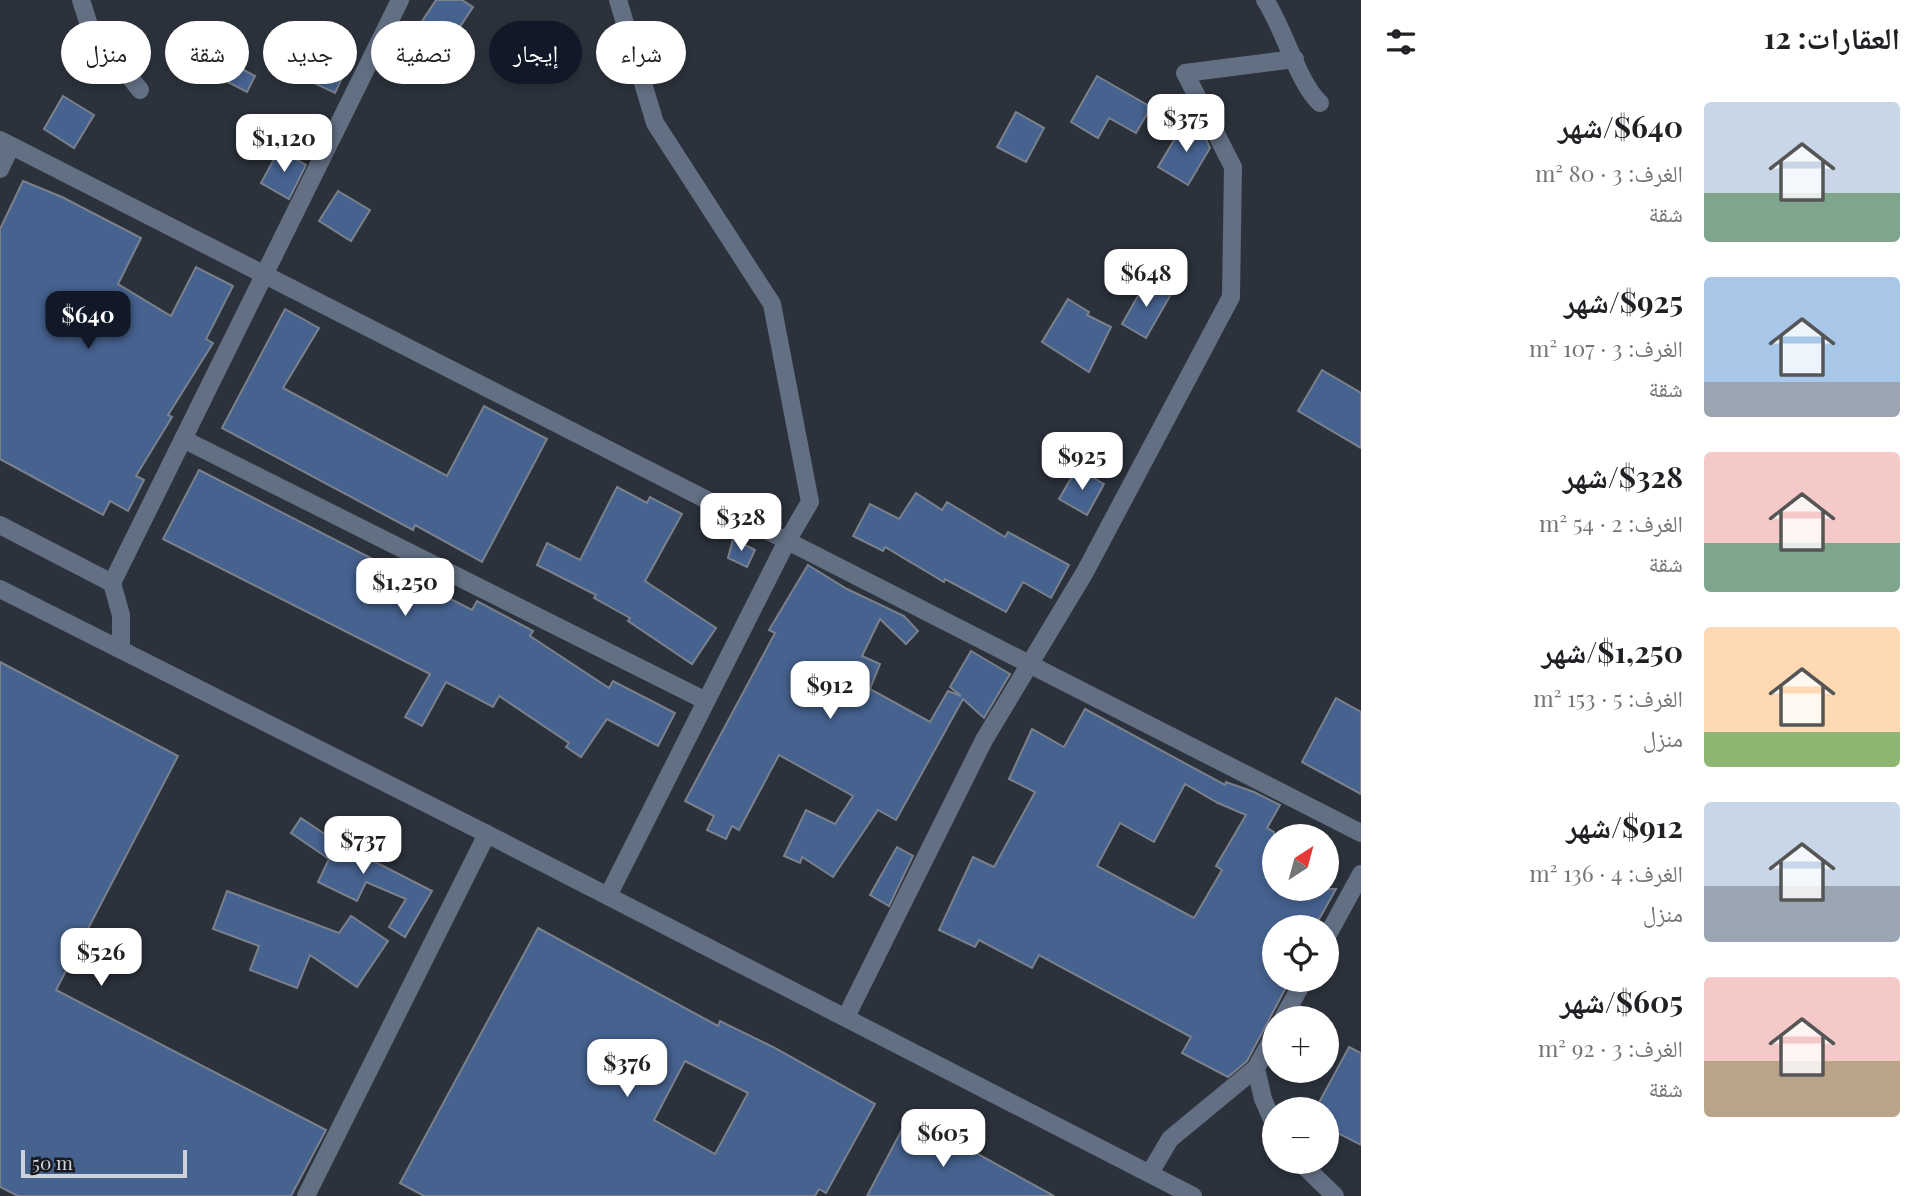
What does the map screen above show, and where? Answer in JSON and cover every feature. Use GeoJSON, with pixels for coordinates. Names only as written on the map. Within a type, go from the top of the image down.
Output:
{"type":"FeatureCollection","features":[{"type":"Feature","properties":{"kind":"street"},"geometry":{"type":"LineString","coordinates":[[81,0],[89,25],[140,90]]}},
{"type":"Feature","properties":{"kind":"street"},"geometry":{"type":"LineString","coordinates":[[121,650],[121,615],[112,583],[400,0]]}},
{"type":"Feature","properties":{"kind":"street"},"geometry":{"type":"LineString","coordinates":[[608,896],[787,541],[810,502],[772,304],[654,123],[618,0]]}},
{"type":"Feature","properties":{"kind":"street"},"geometry":{"type":"LineString","coordinates":[[1265,0],[1296,59],[1308,89],[1321,103]]}},
{"type":"Feature","properties":{"kind":"street"},"geometry":{"type":"LineString","coordinates":[[846,1017],[984,740],[1085,572],[1231,297],[1233,167],[1185,73],[1296,59]]}},
{"type":"Feature","properties":{"kind":"street"},"geometry":{"type":"LineString","coordinates":[[0,169],[5,143],[1361,833]]}},
{"type":"Feature","properties":{"kind":"street"},"geometry":{"type":"LineString","coordinates":[[183,439],[706,701]]}},
{"type":"Feature","properties":{"kind":"street"},"geometry":{"type":"LineString","coordinates":[[0,525],[112,583]]}},
{"type":"Feature","properties":{"kind":"street"},"geometry":{"type":"LineString","coordinates":[[0,589],[487,834],[1193,1196]]}},
{"type":"Feature","properties":{"kind":"street"},"geometry":{"type":"LineString","coordinates":[[306,1196],[487,834]]}},
{"type":"Feature","properties":{"kind":"street"},"geometry":{"type":"LineString","coordinates":[[1339,915],[1361,874]]}},
{"type":"Feature","properties":{"kind":"street"},"geometry":{"type":"LineString","coordinates":[[1150,1173],[1170,1139],[1256,1068],[1262,1057]]}},
{"type":"Feature","properties":{"kind":"street"},"geometry":{"type":"LineString","coordinates":[[1256,1068],[1263,1097]]}},
{"type":"Feature","properties":{"kind":"street"},"geometry":{"type":"LineString","coordinates":[[1312,1174],[1335,1196]]}},
{"type":"Feature","properties":{"kind":"building"},"geometry":{"type":"Polygon","coordinates":[[[436,0],[462,0],[473,7],[464,21],[422,21],[436,0]]]}},
{"type":"Feature","properties":{"kind":"building"},"geometry":{"type":"Polygon","coordinates":[[[249,73],[255,76],[247,92],[232,84],[249,84],[249,73]]]}},
{"type":"Feature","properties":{"kind":"building"},"geometry":{"type":"Polygon","coordinates":[[[1097,76],[1151,107],[1136,133],[1109,118],[1098,138],[1071,122],[1097,76]]]}},
{"type":"Feature","properties":{"kind":"building"},"geometry":{"type":"Polygon","coordinates":[[[316,84],[339,84],[335,93],[316,84]]]}},
{"type":"Feature","properties":{"kind":"building"},"geometry":{"type":"Polygon","coordinates":[[[63,96],[94,115],[74,148],[44,129],[63,96]]]}},
{"type":"Feature","properties":{"kind":"building"},"geometry":{"type":"Polygon","coordinates":[[[1016,112],[1044,128],[1026,162],[997,147],[1016,112]]]}},
{"type":"Feature","properties":{"kind":"building"},"geometry":{"type":"Polygon","coordinates":[[[1185,122],[1203,133],[1210,148],[1188,185],[1158,167],[1185,122]]]}},
{"type":"Feature","properties":{"kind":"building"},"geometry":{"type":"Polygon","coordinates":[[[279,150],[306,165],[289,199],[261,183],[279,150]]]}},
{"type":"Feature","properties":{"kind":"building"},"geometry":{"type":"Polygon","coordinates":[[[23,181],[62,197],[141,238],[118,284],[171,316],[196,267],[233,286],[206,339],[213,343],[168,415],[172,417],[136,476],[144,480],[128,511],[110,501],[103,515],[0,459],[0,229],[23,181]]]}},
{"type":"Feature","properties":{"kind":"building"},"geometry":{"type":"Polygon","coordinates":[[[338,191],[370,210],[351,241],[319,221],[338,191]]]}},
{"type":"Feature","properties":{"kind":"building"},"geometry":{"type":"Polygon","coordinates":[[[1147,280],[1171,294],[1146,338],[1122,324],[1147,280]]]}},
{"type":"Feature","properties":{"kind":"building"},"geometry":{"type":"Polygon","coordinates":[[[1068,299],[1089,312],[1087,315],[1111,327],[1089,372],[1042,342],[1068,299]]]}},
{"type":"Feature","properties":{"kind":"building"},"geometry":{"type":"Polygon","coordinates":[[[285,309],[319,328],[283,388],[447,476],[484,406],[547,439],[482,562],[415,525],[413,530],[222,428],[285,309]]]}},
{"type":"Feature","properties":{"kind":"building"},"geometry":{"type":"Polygon","coordinates":[[[1322,370],[1361,393],[1361,448],[1298,411],[1322,370]]]}},
{"type":"Feature","properties":{"kind":"building"},"geometry":{"type":"Polygon","coordinates":[[[1077,468],[1104,484],[1087,515],[1059,499],[1077,468]]]}},
{"type":"Feature","properties":{"kind":"building"},"geometry":{"type":"Polygon","coordinates":[[[199,470],[472,610],[477,601],[533,631],[530,636],[609,688],[613,681],[675,713],[658,746],[607,719],[581,757],[566,747],[569,743],[499,696],[493,707],[446,682],[422,726],[405,717],[430,674],[163,539],[199,470]]]}},
{"type":"Feature","properties":{"kind":"building"},"geometry":{"type":"Polygon","coordinates":[[[617,487],[647,503],[650,497],[682,514],[645,581],[716,628],[692,664],[628,621],[630,618],[594,598],[596,595],[537,565],[547,543],[580,560],[617,487]]]}},
{"type":"Feature","properties":{"kind":"building"},"geometry":{"type":"Polygon","coordinates":[[[916,493],[942,510],[947,502],[1005,537],[1008,532],[1069,565],[1051,598],[1023,582],[1006,612],[945,579],[944,582],[885,547],[883,551],[853,536],[870,504],[899,519],[916,493]]]}},
{"type":"Feature","properties":{"kind":"building"},"geometry":{"type":"Polygon","coordinates":[[[733,539],[755,550],[747,567],[728,558],[733,539]]]}},
{"type":"Feature","properties":{"kind":"building"},"geometry":{"type":"Polygon","coordinates":[[[808,565],[847,589],[904,616],[918,631],[906,644],[880,619],[862,656],[880,664],[870,689],[930,722],[948,691],[961,696],[950,687],[971,651],[1010,674],[984,718],[963,699],[896,820],[878,810],[833,877],[802,857],[800,863],[784,856],[806,810],[835,824],[853,796],[779,755],[739,830],[732,826],[726,839],[707,830],[714,816],[685,801],[775,633],[769,630],[808,565]]]}},
{"type":"Feature","properties":{"kind":"building"},"geometry":{"type":"Polygon","coordinates":[[[0,662],[178,756],[56,990],[326,1130],[291,1196],[18,1196],[0,1187],[0,662]]]}},
{"type":"Feature","properties":{"kind":"building"},"geometry":{"type":"Polygon","coordinates":[[[1336,698],[1361,712],[1361,794],[1302,762],[1336,698]]]}},
{"type":"Feature","properties":{"kind":"building"},"geometry":{"type":"Polygon","coordinates":[[[1085,709],[1225,785],[1226,782],[1254,792],[1280,805],[1269,824],[1262,824],[1262,901],[1329,901],[1321,915],[1262,915],[1262,992],[1284,992],[1276,1006],[1262,1006],[1262,1033],[1247,1061],[1228,1077],[1182,1053],[1191,1037],[1039,955],[1032,968],[979,940],[975,947],[939,930],[973,857],[994,867],[1035,792],[1009,779],[1032,729],[1064,747],[1085,709]],[[1185,784],[1154,842],[1120,823],[1097,866],[1194,918],[1222,870],[1216,866],[1246,815],[1185,784]]]}},
{"type":"Feature","properties":{"kind":"building"},"geometry":{"type":"Polygon","coordinates":[[[301,818],[338,843],[432,891],[405,937],[389,927],[406,899],[366,882],[357,901],[318,882],[329,859],[291,833],[301,818]]]}},
{"type":"Feature","properties":{"kind":"building"},"geometry":{"type":"Polygon","coordinates":[[[897,847],[913,856],[889,906],[870,895],[897,847]]]}},
{"type":"Feature","properties":{"kind":"building"},"geometry":{"type":"Polygon","coordinates":[[[227,891],[339,933],[351,916],[388,941],[357,987],[310,955],[297,988],[250,970],[259,946],[213,929],[227,891]]]}},
{"type":"Feature","properties":{"kind":"building"},"geometry":{"type":"Polygon","coordinates":[[[538,928],[718,1026],[720,1021],[773,1047],[875,1104],[826,1193],[819,1189],[815,1196],[424,1196],[400,1183],[538,928]],[[685,1061],[654,1120],[715,1154],[748,1093],[685,1061]]]}},
{"type":"Feature","properties":{"kind":"building"},"geometry":{"type":"Polygon","coordinates":[[[1349,1047],[1361,1053],[1361,1145],[1339,1134],[1339,1097],[1322,1097],[1330,1083],[1339,1083],[1339,1066],[1349,1047]]]}},
{"type":"Feature","properties":{"kind":"building"},"geometry":{"type":"Polygon","coordinates":[[[909,1116],[1054,1196],[867,1196],[909,1116]]]}}]}
